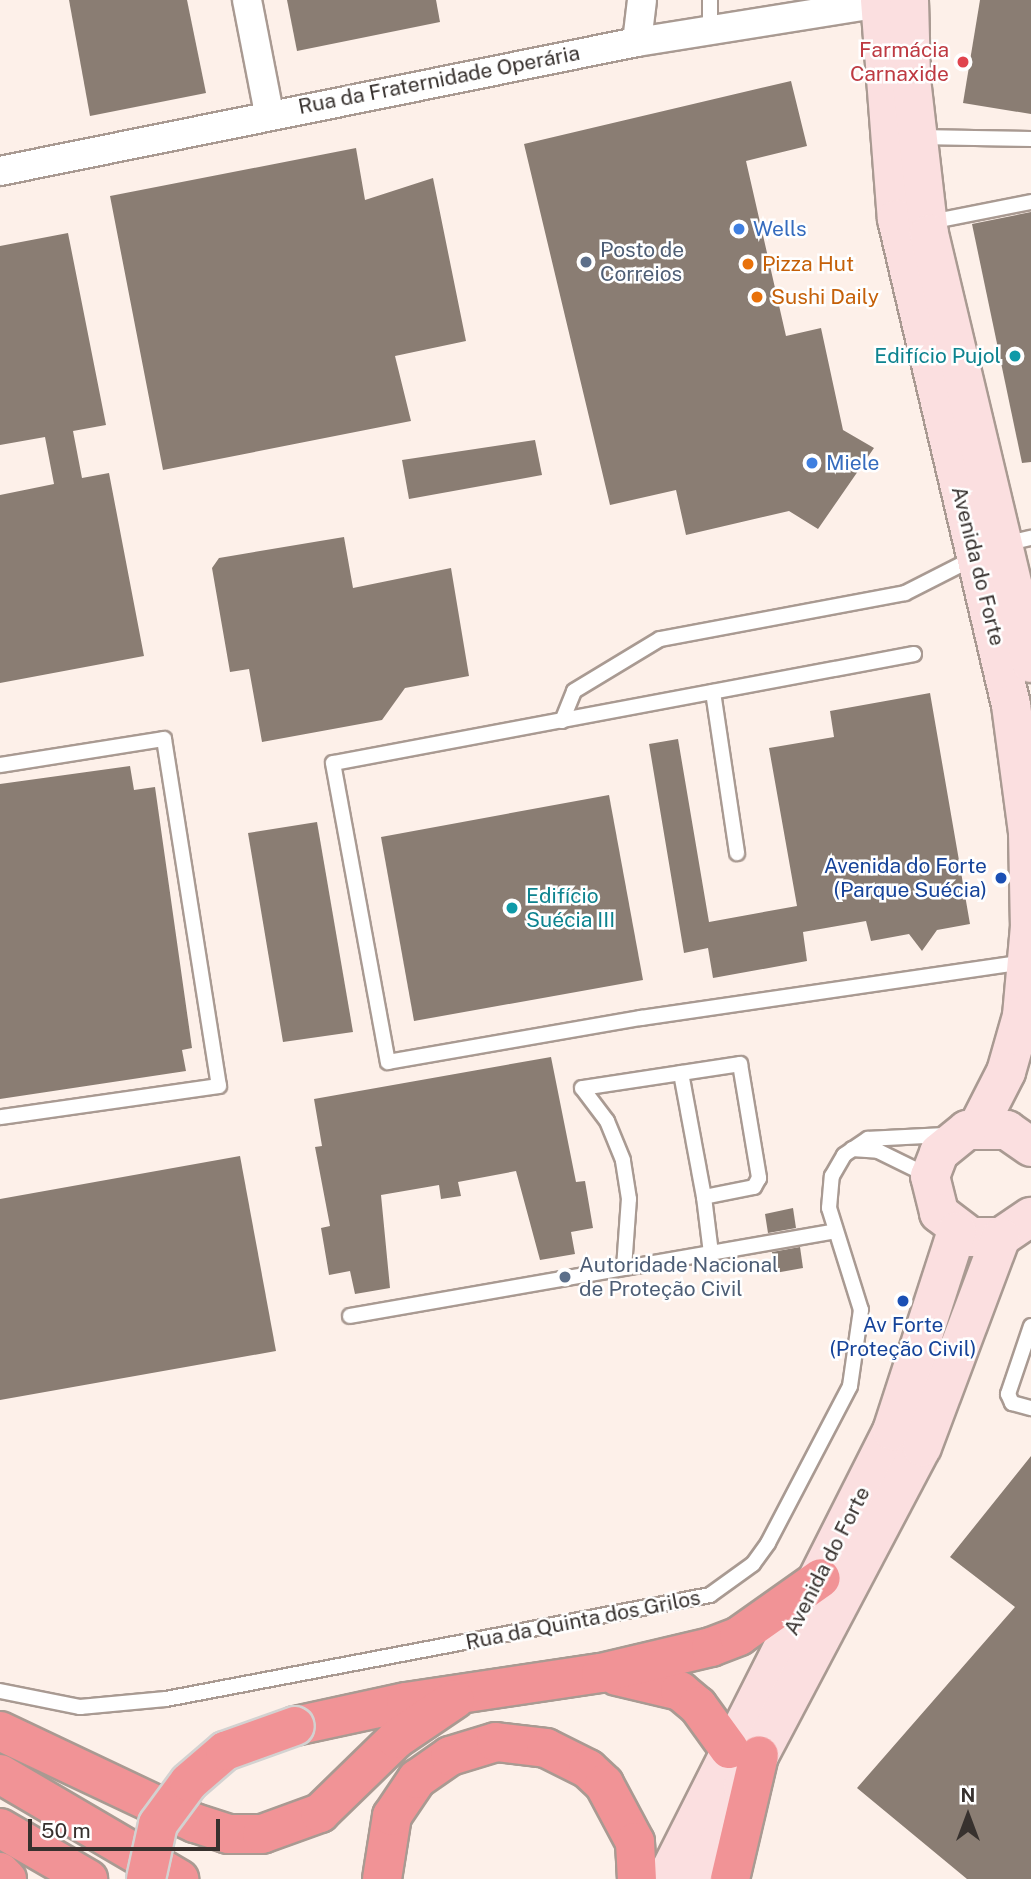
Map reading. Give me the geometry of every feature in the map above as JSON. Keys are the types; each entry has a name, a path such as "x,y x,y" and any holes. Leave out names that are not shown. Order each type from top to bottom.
{"highway":[{"path":"146,1879 158,1824 189,1782 225,1751 295,1726 406,1702 457,1698 601,1673 739,1636 821,1578"},
{"path":"601,1673 660,1682 680,1691 698,1706 744,1763 730,1879"},
{"path":"0,1731 195,1823 228,1834 262,1834 320,1814 396,1739 457,1698"},
{"path":"382,1879 392,1816 417,1779 450,1756 496,1742 546,1748 588,1769 604,1784 635,1842 637,1879"},
{"path":"0,1774 179,1879"},
{"path":"0,1828 88,1879"},
{"path":"0,1871 8,1879"}],"street":[{"path":"247,0 269,113"},
{"path":"637,42 642,0"},
{"name":"Rua da Fraternidade Operária","path":"0,171 269,113 637,42 890,1"},
{"name":"Avenida do Forte","path":"890,1 917,137 927,223 1031,663"},
{"name":"Avenida do Forte","path":"890,1 897,219 1003,547 1011,705 1025,799 1029,961 1022,1016 1006,1072 967,1131 939,1153 930,1177"},
{"path":"967,1131 1007,1130 1031,1147"},
{"path":"930,1177 939,1213 957,1231"},
{"name":"Avenida do Forte","path":"704,1879 744,1763 821,1578 892,1431 957,1231 1023,1224"},
{"name":"Avenida do Forte","path":"666,1879 744,1763 922,1447 1023,1224"}],"lane":[{"path":"710,0 710,30"},
{"path":"917,137 1031,139"},
{"path":"927,223 1031,202"},
{"path":"562,721 574,691 660,639 905,593 953,573 1003,547"},
{"path":"914,654 333,763 388,1062 641,1018 1029,961"},
{"path":"713,692 737,853"},
{"path":"0,765 164,739 219,1086 0,1117"},
{"path":"624,1268 629,1199 623,1160 607,1121 582,1088 740,1064 759,1178 754,1187 704,1197"},
{"path":"681,1073 704,1197 711,1253"},
{"path":"850,1149 884,1135 967,1131"},
{"path":"850,1149 878,1151 930,1177"},
{"name":"Rua da Quinta dos Grilos","path":"0,1691 80,1707 166,1699 710,1595 753,1563 768,1544 850,1386 861,1310 856,1280 835,1231 829,1185 850,1149"},
{"path":"349,1316 835,1231"},
{"path":"1031,1326 1008,1394 1012,1403 1031,1408"}],"building":[{"path":"69,0 187,0 206,93 90,116"},
{"path":"287,0 436,0 440,22 297,51"},
{"path":"980,0 1031,0 1031,114 963,103"},
{"path":"791,81 807,146 746,161 786,336 821,328 843,430 874,448 818,529 789,511 686,535 676,490 610,505 524,144"},
{"path":"356,148 365,200 433,178 466,341 395,356 411,421 163,470 110,196"},
{"name":"Edifício Pujol","path":"1031,212 1031,462 1022,463 972,224"},
{"path":"68,233 106,425 73,431 82,478 109,473 144,656 0,683 0,495 54,484 45,437 0,445 0,246"},
{"path":"535,440 542,475 409,499 402,460"},
{"path":"344,537 353,588 451,568 469,676 405,688 382,720 262,742 249,669 230,672 212,568 219,558"},
{"path":"930,693 970,924 937,930 922,951 909,934 871,941 866,921 803,932 807,961 713,978 708,948 684,953 649,744 678,739 709,922 797,906 769,748 834,737 830,711"},
{"path":"130,766 134,790 155,787 192,1048 182,1050 186,1071 0,1099 0,784"},
{"name":"Edifício Suécia III","path":"609,795 643,980 414,1021 381,837"},
{"path":"317,822 353,1032 283,1042 248,833"},
{"path":"551,1057 576,1182 585,1181 593,1228 571,1232 575,1254 540,1260 516,1171 458,1182 461,1196 441,1199 439,1185 381,1195 390,1288 355,1294 350,1271 329,1275 321,1228 330,1226 315,1147 322,1146 314,1099"},
{"path":"240,1156 276,1351 0,1400 0,1199"},
{"path":"793,1208 796,1228 768,1233 765,1214"},
{"path":"800,1247 803,1268 775,1273 772,1252"},
{"path":"1031,1456 1031,1879 967,1879 857,1788 1015,1607 950,1557"}],"place":[{"name":"Farmácia Carnaxide","path":"963,62"},
{"name":"Wells","path":"739,229"},
{"name":"Posto de Correios","path":"586,262"},
{"name":"Pizza Hut","path":"748,264"},
{"name":"Sushi Daily","path":"757,297"},
{"name":"Edifício Pujol","path":"1015,356"},
{"name":"Miele","path":"812,463"},
{"name":"Avenida do Forte (Parque Suécia)","path":"1001,878"},
{"name":"Edifício Suécia III","path":"512,908"},
{"name":"Autoridade Nacional de Proteção Civil","path":"565,1277"},
{"name":"Av Forte (Proteção Civil)","path":"903,1301"}]}
